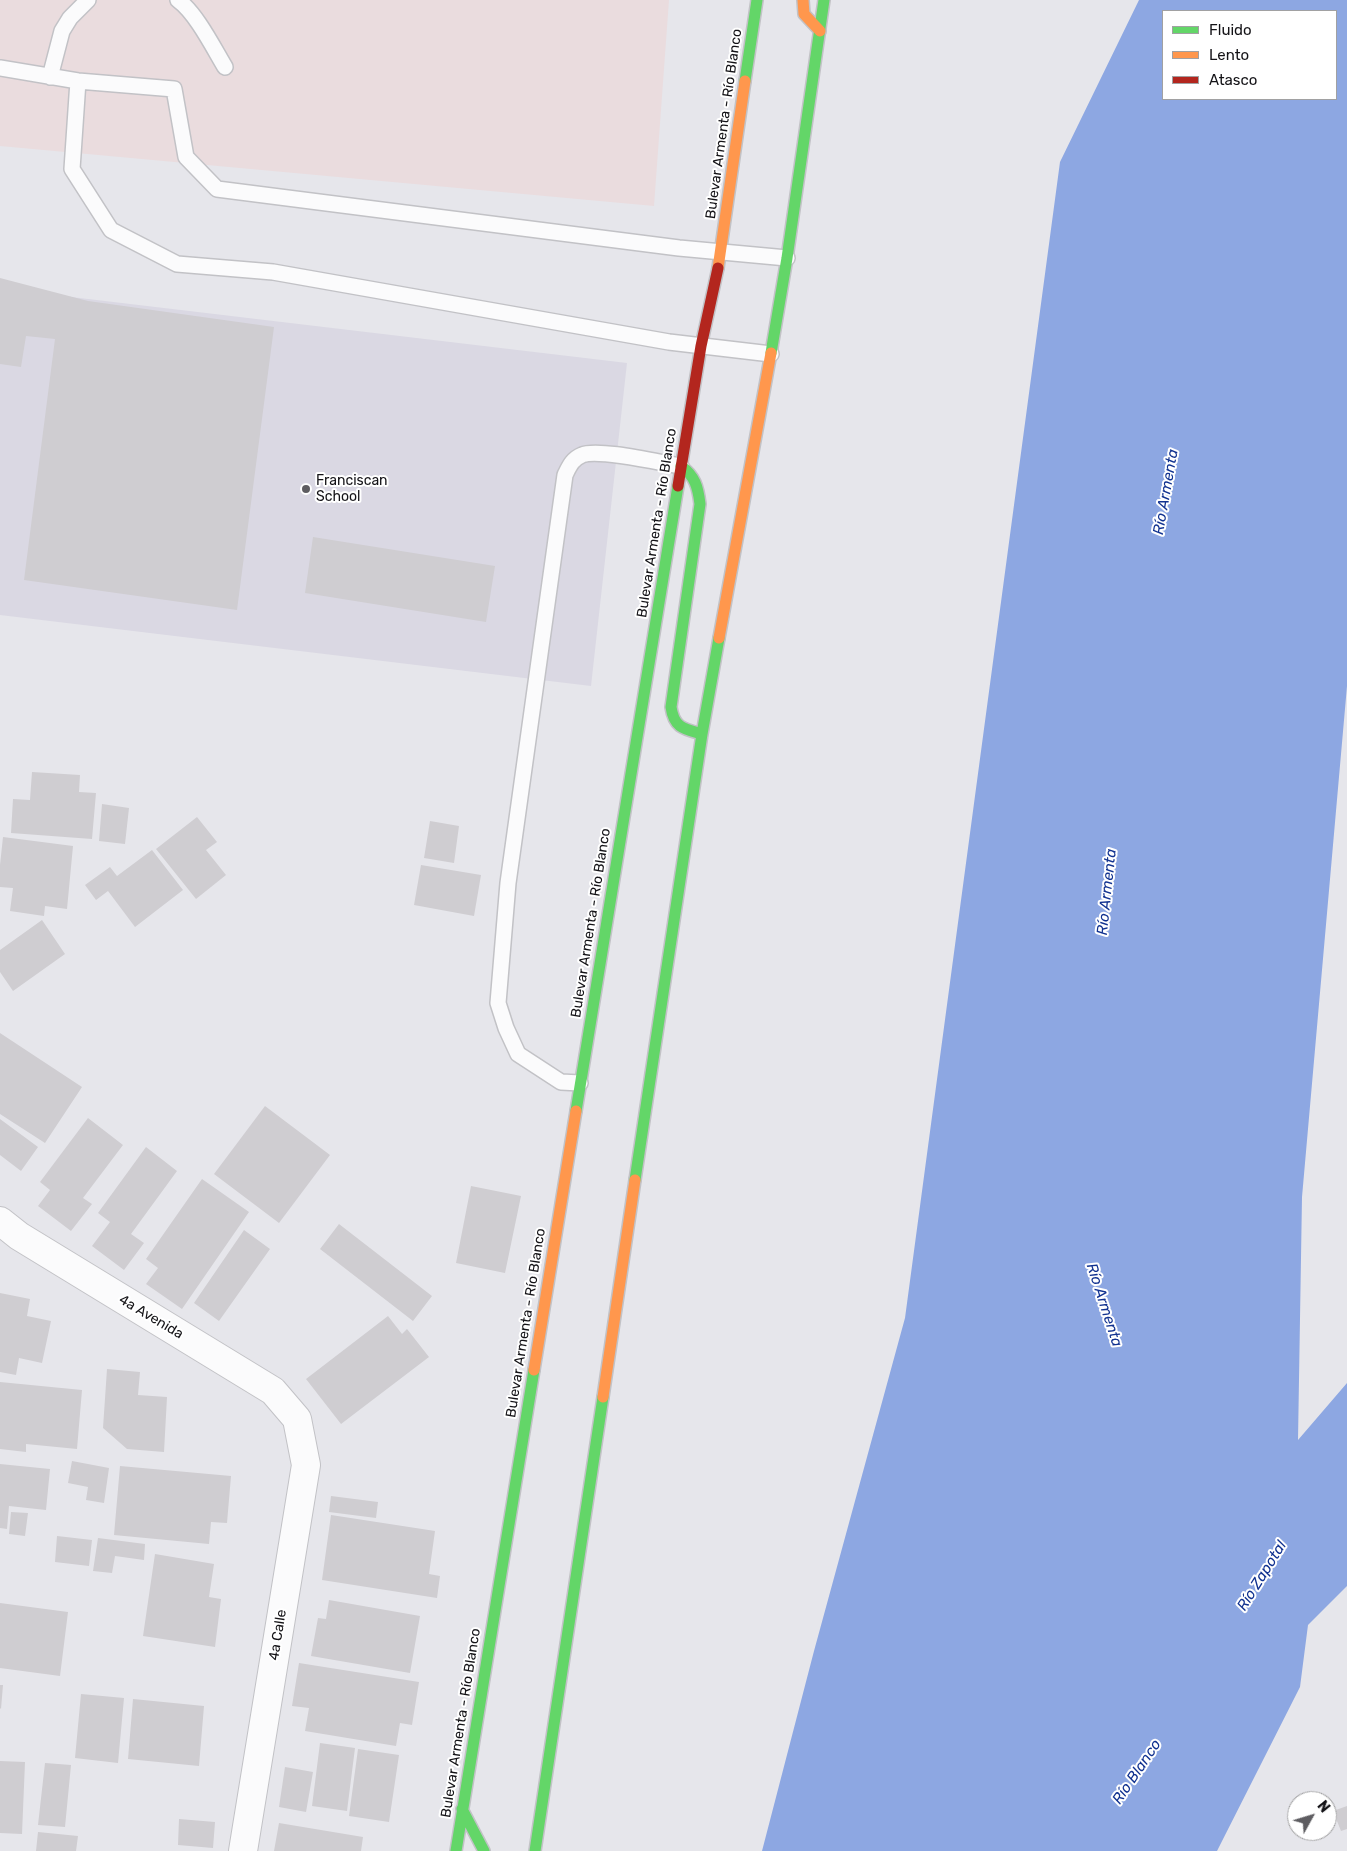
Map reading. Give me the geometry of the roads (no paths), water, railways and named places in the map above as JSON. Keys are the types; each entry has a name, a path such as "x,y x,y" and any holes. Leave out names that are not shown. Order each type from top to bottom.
{"main road":[{"name":"Bulevar Armenta - Río Blanco","path":"456,1851 681,466 701,346 720,252 756,0"},
{"path":"802,0 804,14 820,31"},
{"path":"535,1851 702,734 787,258 824,0"},
{"path":"681,466 692,473 698,488 700,504 671,718 678,726 702,734"},
{"path":"462,1809 484,1851"}],"street":[{"name":"4a Avenida","path":"0,1221 19,1236 273,1391 297,1419"},
{"name":"4a Calle","path":"243,1851 306,1466 297,1419"}],"lane":[{"path":"50,77 62,31 70,18 88,0"},
{"path":"178,0 184,4 206,35 225,67"},
{"path":"0,68 78,81 174,89 186,157 217,189 720,252 787,258"},
{"path":"78,81 72,169 111,230 176,264 273,272 669,342 771,354"},
{"path":"580,1083 560,1082 518,1054 506,1028 498,1003 508,883 565,476 572,462 581,455 589,453 629,456 681,466"}],"water":[{"path":"1139,0 1347,0 1347,686 1302,1197 1298,1440 1347,1383 1347,1586 1308,1625 1300,1687 1217,1851 762,1851 814,1651 905,1318 1060,162"}],"place":[{"name":"Franciscan School","path":"306,489"}],"water label":[{"name":"Río Armenta","path":"1166,492"},
{"name":"Río Armenta","path":"1107,892"},
{"name":"Río Armenta","path":"1104,1305"},
{"name":"Río Zapotal","path":"1262,1576"},
{"name":"Río Blanco","path":"1137,1772"}]}
